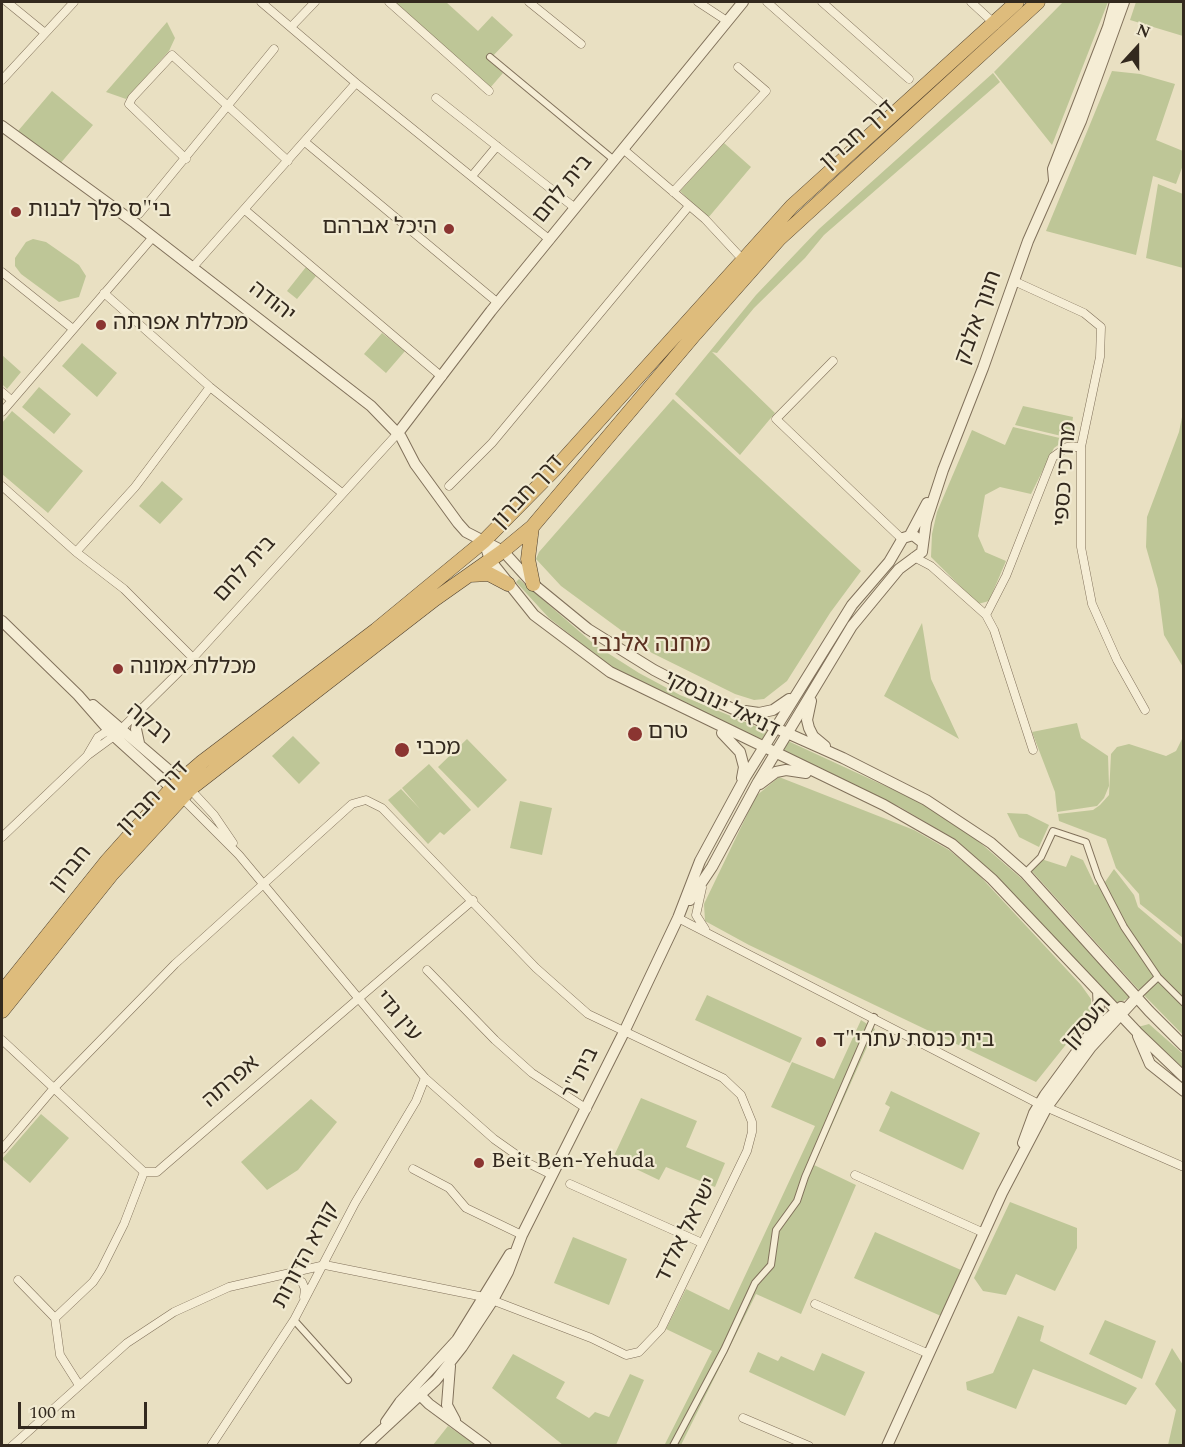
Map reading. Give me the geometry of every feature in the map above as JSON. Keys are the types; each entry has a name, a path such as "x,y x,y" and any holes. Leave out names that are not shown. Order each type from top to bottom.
{"highway":[{"path":"994,23 1017,2"},
{"name":"דרך חברון","path":"2,1011 181,788 484,541 554,470 748,262 1038,2"},
{"name":"דרך חברון","path":"181,788 503,551 532,527 806,192 994,23"},
{"path":"532,527 528,559 533,584"},
{"path":"470,574 492,575 508,584"},
{"name":"חברון","path":"2,992 107,861 181,788"}],"street":[{"path":"7,2 45,33"},
{"path":"2,80 74,2"},
{"path":"261,2 356,83 549,240"},
{"path":"291,27 315,2"},
{"path":"389,2 489,91"},
{"path":"530,2 581,44"},
{"path":"698,2 727,21"},
{"name":"בית לחם","path":"2,837 88,755 98,737 115,731 139,712 193,658 398,433 498,303 742,2"},
{"path":"767,2 880,102"},
{"path":"822,2 909,79"},
{"path":"971,2 1005,34"},
{"name":"חנוך אלבק","path":"1054,180 1053,169 1108,27 1114,2"},
{"name":"חנוך אלבק","path":"774,754 862,613 917,552 943,470 1014,281 1054,180 1081,120 1124,2"},
{"path":"139,214 229,107 274,49"},
{"path":"186,159 129,104 172,55 288,161"},
{"path":"490,57 614,160"},
{"path":"674,192 766,91 738,67"},
{"path":"193,267 356,83"},
{"path":"436,98 575,208"},
{"name":"יהודה","path":"2,126 193,267 387,422 398,433 415,464 458,523 466,532 484,541"},
{"path":"305,142 498,303"},
{"path":"472,176 497,146"},
{"path":"623,149 714,227 748,262"},
{"path":"450,486 492,443 689,206"},
{"path":"245,210 442,376"},
{"path":"2,412 153,237"},
{"path":"2,272 73,329"},
{"name":"מרדכי כספי","path":"1014,281 1084,313 1101,327 1100,357 1081,447 1080,524 1086,580 1103,630 1145,710"},
{"path":"104,293 210,387 342,493"},
{"path":"833,361 776,419 904,539"},
{"path":"76,552 135,487 210,387"},
{"path":"2,392 11,400"},
{"name":"בית לחם","path":"387,422 398,420 418,405"},
{"path":"986,615 1006,576 1053,458 1067,447 1081,447"},
{"name":"חנוך אלבק","path":"762,748 842,619 904,539 943,470"},
{"path":"2,486 76,552 124,589 193,658"},
{"path":"904,539 918,537 917,552"},
{"path":"904,539 901,552 917,552 986,615 994,630 1033,750"},
{"name":"דניאל ינובסקי","path":"484,541 503,551 533,584 565,612 613,646 654,670 734,710 843,758 954,817 991,843 1025,873 1136,998 1184,1046"},
{"name":"דניאל ינובסקי","path":"484,541 490,560 508,584 545,624 610,672 929,829 974,861 1137,1032 1184,1077"},
{"name":"רבקה","path":"2,621 115,731 181,788"},
{"path":"734,710 759,713 773,710 788,700 807,675"},
{"path":"815,686 808,709 809,728 820,742 843,758"},
{"path":"139,712 136,729 139,743"},
{"path":"711,723 740,752 744,767 740,787"},
{"name":"רבקה","path":"115,731 139,743 181,788"},
{"name":"בית\"ר","path":"365,1446 384,1427 394,1410 420,1392 452,1362 489,1299 587,1109 678,918 700,861 762,748"},
{"name":"בית\"ר","path":"678,918 707,875 774,754"},
{"path":"752,793 765,778 786,770 828,778"},
{"name":"עין גדי","path":"181,788 425,1078 494,1139 528,1163 552,1175"},
{"name":"עין גדי","path":"181,788 214,815 239,855"},
{"name":"ישראל אלדד","path":"264,886 352,804 366,800 382,808 555,986 588,1014 723,1078 741,1095 750,1112 753,1132 751,1141 661,1329 645,1347 632,1354 618,1352 591,1338 489,1299"},
{"path":"1025,873 1041,857 1053,831 1086,842 1111,904 1158,977 1184,1003"},
{"name":"בית\"ר","path":"707,875 696,915 706,929 722,939"},
{"path":"2,1149 54,1088 175,964 264,886"},
{"name":"אפרתה","path":"144,1172 157,1172 473,900"},
{"path":"678,918 1043,1106 1184,1167"},
{"path":"427,970 495,1040 532,1073 587,1109"},
{"path":"1136,998 1158,977"},
{"path":"1094,1029 1099,1011 1098,991"},
{"name":"העסקן","path":"887,1446 1043,1106 1094,1029 1119,1013 1136,998"},
{"name":"העסקן","path":"1043,1106 1119,1013"},
{"path":"673,1446 724,1350 755,1283 771,1265 776,1230 797,1201 805,1177 874,1017"},
{"path":"1137,1032 1144,1056 1150,1064 1184,1091"},
{"path":"2,1040 144,1172 124,1224 101,1270 93,1282 55,1318"},
{"name":"קורא הדורות","path":"211,1446 294,1320 325,1265 355,1203 387,1154 425,1078"},
{"path":"412,1169 449,1188 466,1208 520,1240"},
{"path":"855,1175 984,1233"},
{"path":"570,1184 702,1243"},
{"path":"12,1446 127,1343 174,1312 229,1287 325,1265 489,1299"},
{"path":"270,1276 299,1279 306,1289 302,1306"},
{"path":"18,1280 55,1318 60,1355 79,1386"},
{"name":"בית\"ר","path":"420,1392 489,1299"},
{"path":"815,1304 929,1354"},
{"path":"294,1320 348,1380"},
{"path":"452,1362 447,1379 447,1405 461,1427"},
{"path":"420,1392 486,1446"},
{"path":"743,1418 809,1446"}],"green space":[{"path":"395,2 446,2 478,31 492,16 513,35 489,60 503,73 490,88"},
{"path":"1063,2 1108,2 1052,145 994,72"},
{"path":"1136,2 1183,2 1183,36 1130,20"},
{"path":"167,22 175,38 169,51 126,99 106,92"},
{"path":"1112,71 1140,74 1175,84 1156,140 1183,151 1183,165 1176,184 1153,176 1136,255 1046,231"},
{"path":"993,73 1000,82 824,235 805,258 754,308 717,353 712,352 775,413 740,455 675,394 756,295 819,229"},
{"path":"52,91 93,125 59,165 18,131"},
{"path":"724,143 751,167 708,218 680,191"},
{"path":"1158,184 1183,194 1183,268 1146,258"},
{"path":"33,239 46,242 79,265 86,276 79,297 59,302 21,274 15,266 15,258 26,242"},
{"path":"306,267 316,276 297,299 287,291"},
{"path":"382,333 405,351 386,373 364,354"},
{"path":"82,343 117,373 97,397 62,366"},
{"path":"2,355 21,372 7,389 2,384"},
{"path":"39,387 71,414 54,434 22,407"},
{"path":"673,399 861,571 830,613 787,681 764,699 754,700 735,694 652,653 561,586 536,559 539,552"},
{"path":"1023,406 1073,417 1070,438 1015,425"},
{"path":"12,411 83,471 48,513 2,474 2,423"},
{"path":"1183,412 1183,667 1164,635 1158,589 1146,547 1147,517 1179,432"},
{"path":"1013,427 1064,439 1064,441 1054,448 1031,494 1000,487 985,495 978,536 985,552 1006,561 989,601 978,604 931,557 932,534 937,512 972,430 1005,445"},
{"path":"162,481 183,499 160,524 139,506"},
{"path":"519,579 595,645 639,673 680,695 767,731 762,740 647,688 610,666 549,618 516,582"},
{"path":"922,623 931,679 959,739 884,696"},
{"path":"1077,723 1081,738 1108,756 1109,786 1104,798 1097,806 1057,812 1055,792 1032,732"},
{"path":"293,736 320,763 299,784 272,756"},
{"path":"1183,737 1183,938 1140,904 1139,894 1116,868 1106,839 1059,821 1058,814 1093,810 1109,795 1111,754 1117,747 1129,744 1166,756 1176,751"},
{"path":"467,739 507,780 478,808 438,767"},
{"path":"788,741 924,804 977,840 1022,879 1130,997 1118,1004 990,870 956,840 900,807 781,751"},
{"path":"429,764 471,810 444,835 440,832 428,844 388,800 401,789 420,809 402,788"},
{"path":"779,777 914,830 949,850 977,873 1081,985 1091,999 1088,1017 1036,1082 749,945 705,921 704,904 756,796"},
{"path":"520,801 552,808 542,855 510,848"},
{"path":"1007,813 1027,814 1049,825 1039,847 1019,837"},
{"path":"1071,855 1083,860 1095,885 1105,882 1114,869 1134,895 1138,907 1183,945 1183,1035 1136,987 1030,869 1038,858 1066,867"},
{"path":"707,995 802,1038 790,1063 695,1020"},
{"path":"861,1020 875,1029 814,1165 856,1185 801,1314 756,1294 681,1445 664,1446 712,1351 666,1329 686,1289 729,1310 815,1126 771,1107 792,1062 834,1079"},
{"path":"1149,1024 1183,1054 1183,1071 1138,1027"},
{"path":"891,1091 980,1133 963,1170 879,1131 890,1107 885,1104"},
{"path":"641,1098 697,1121 686,1147 725,1163 715,1187 666,1167 659,1180 613,1158"},
{"path":"311,1099 337,1122 298,1170 267,1190 241,1162"},
{"path":"41,1114 69,1138 30,1183 2,1159"},
{"path":"1010,1202 1077,1228 1077,1248 1055,1291 1016,1274 1006,1295 983,1291 974,1278"},
{"path":"875,1232 961,1270 941,1316 854,1278"},
{"path":"573,1237 627,1259 609,1305 554,1283"},
{"path":"1018,1316 1044,1326 1040,1341 1137,1388 1126,1405 1033,1369 1016,1409 967,1390 966,1382 993,1373"},
{"path":"1105,1320 1156,1341 1142,1379 1089,1354"},
{"path":"1172,1348 1183,1365 1183,1445 1168,1445 1176,1410 1155,1384"},
{"path":"758,1352 778,1361 781,1356 814,1371 822,1353 865,1372 845,1416 749,1372"},
{"path":"513,1354 565,1382 556,1398 589,1418 595,1412 609,1417 630,1374 644,1380 616,1445 563,1445 492,1388"},
{"path":"448,1426 476,1445 433,1445"}],"place":[{"name":"בי\"ס פלך לבנות","path":"16,212"},
{"name":"היכל אברהם","path":"449,229"},
{"name":"מכללת אפרתה","path":"101,325"},
{"name":"מכללת אמונה","path":"118,669"},
{"name":"טרם","path":"635,734"},
{"name":"מכבי","path":"402,750"},
{"name":"בית כנסת עתרי\"ד","path":"821,1042"},
{"name":"Beit Ben-Yehuda","path":"479,1163"}],"district":[{"name":"מחנה אלנבי","path":"651,646"}]}
